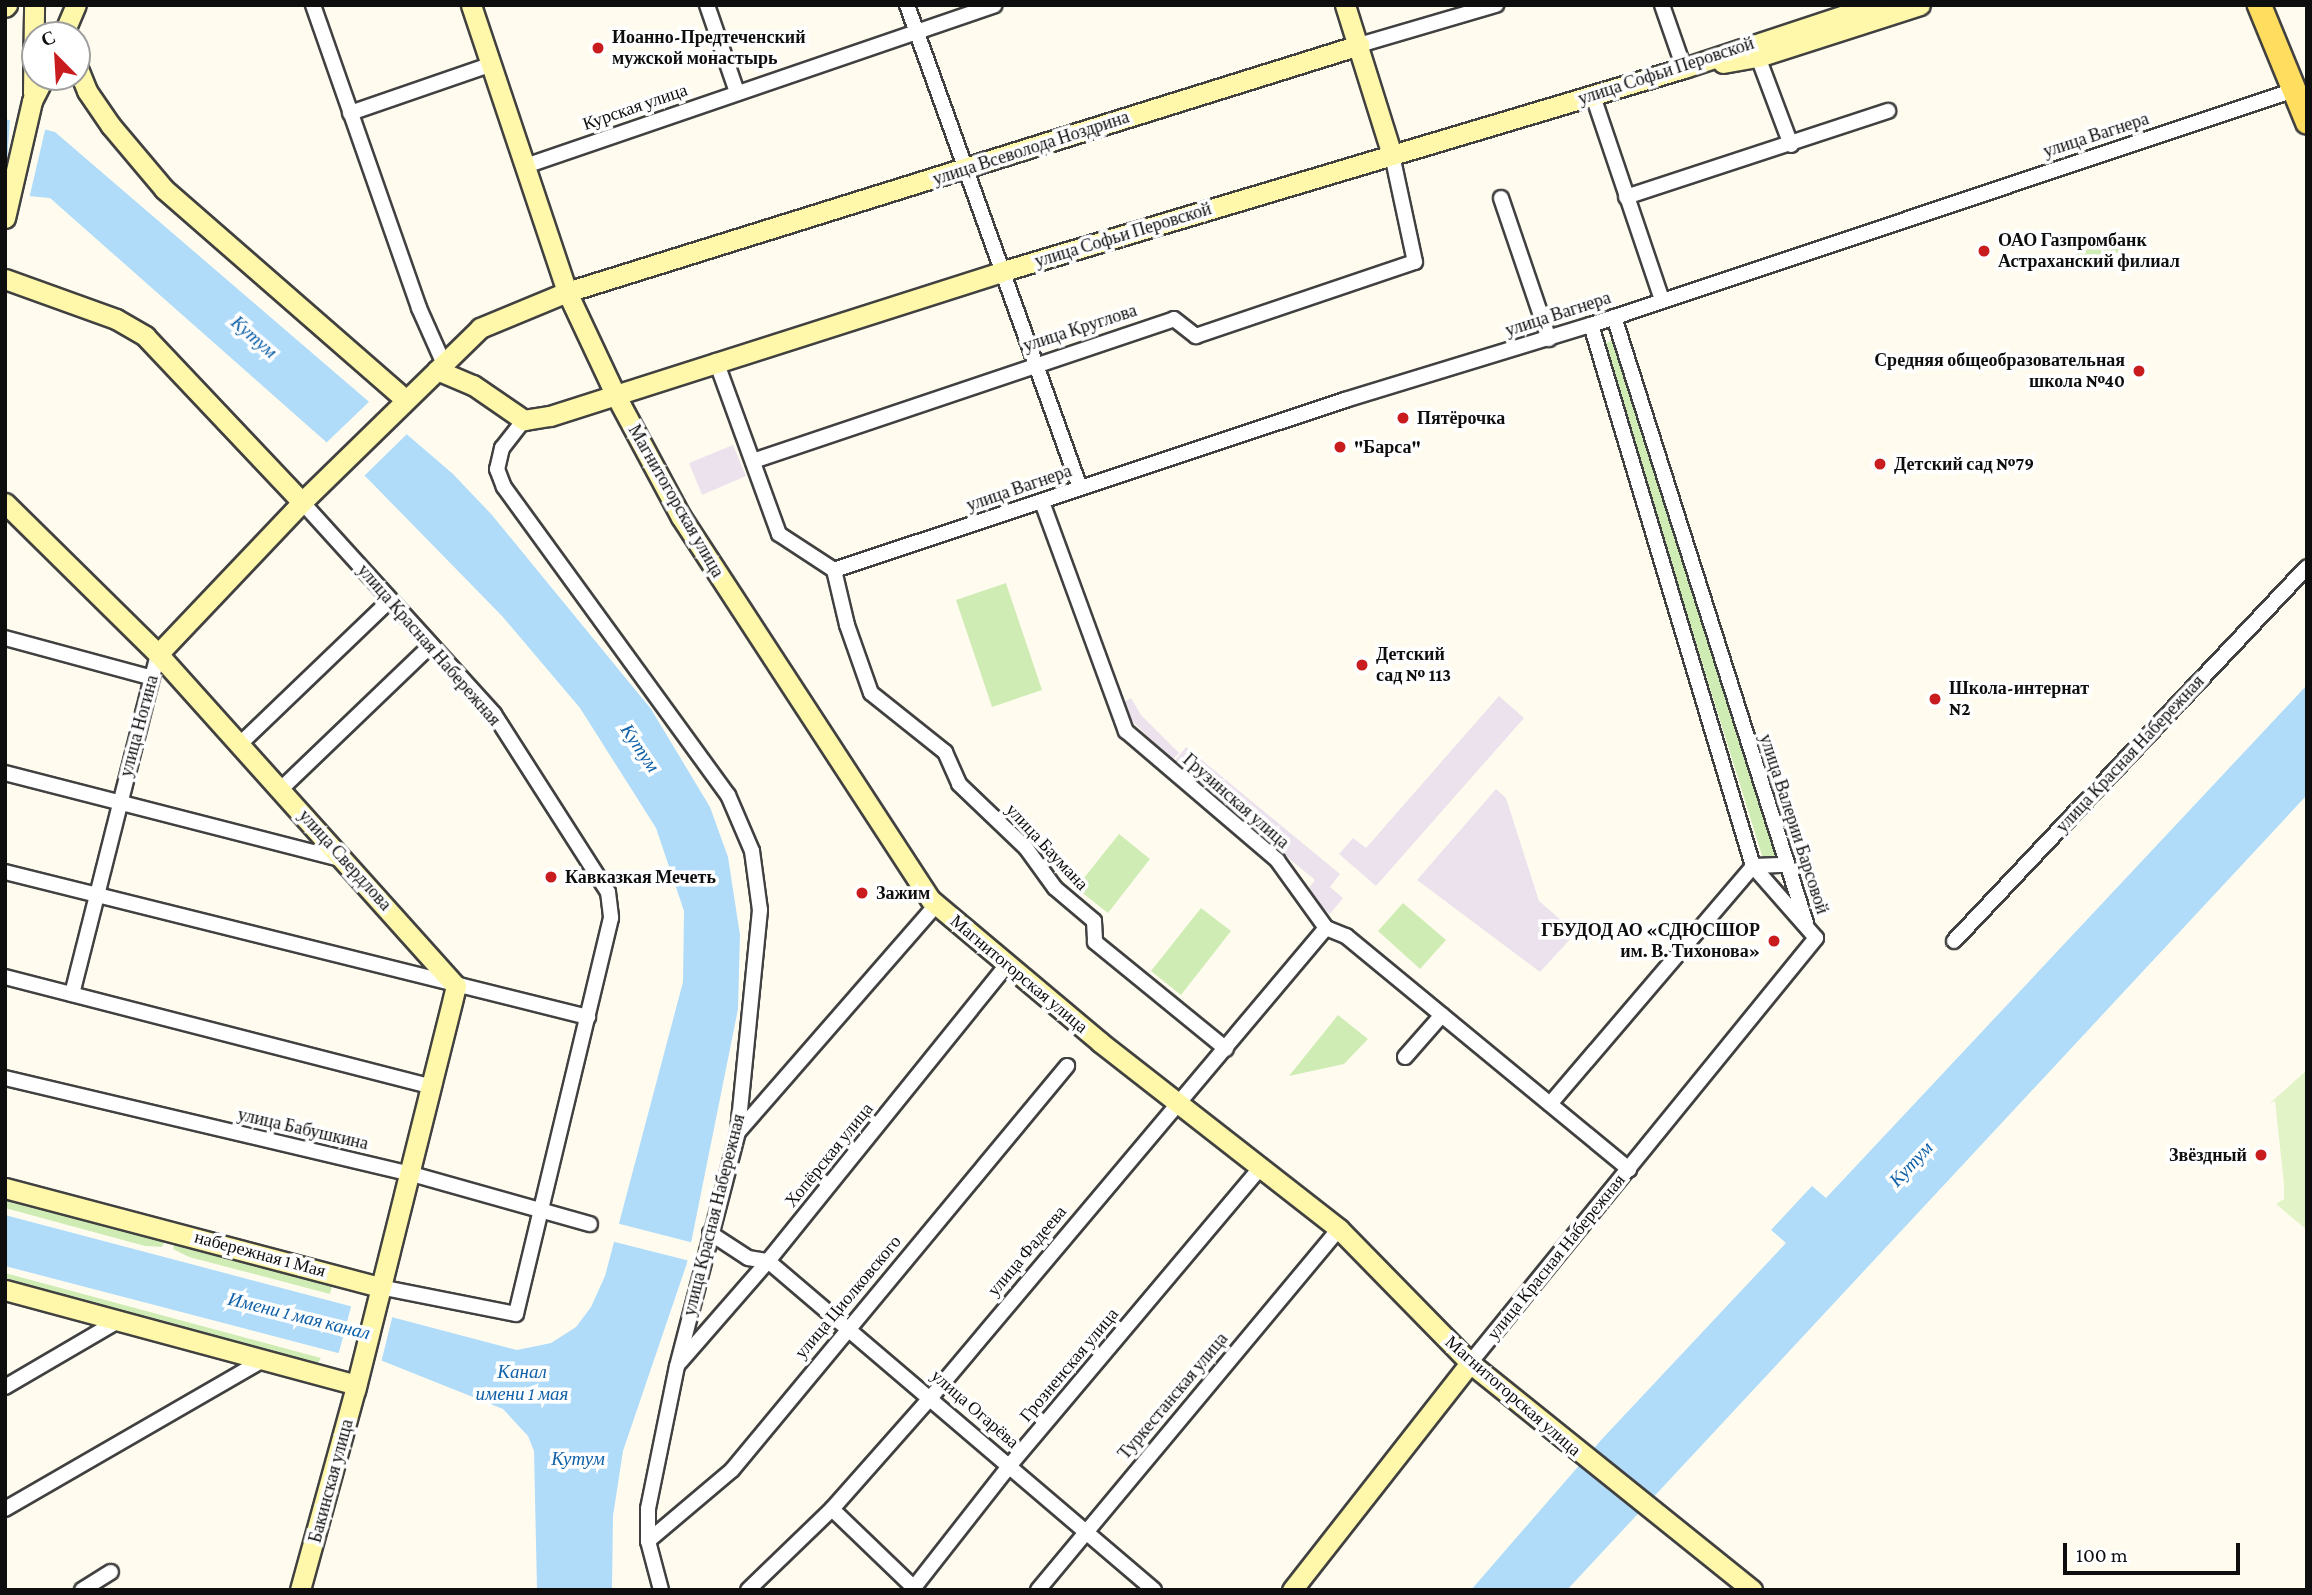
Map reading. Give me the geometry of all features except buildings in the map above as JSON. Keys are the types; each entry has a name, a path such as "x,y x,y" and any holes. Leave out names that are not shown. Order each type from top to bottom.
{"main road":[{"path":"5,218 32,101 34,5"},
{"name":"Магнитогорская улица","path":"471,5 527,165 567,292 616,396 681,517 937,904 1007,965 1259,1169 1339,1228 1469,1363 1752,1590"},
{"path":"1345,5 1392,155"},
{"name":"улица Софьи Перовской","path":"524,420 616,396 716,361 1000,272 1593,96 1875,5"},
{"path":"1684,68 1758,57 1920,5"},
{"path":"2259,5 2307,122"},
{"name":"улица Всеволода Ноздрина","path":"440,366 480,328 567,292 1359,45"},
{"path":"32,101 37,91"},
{"path":"87,91 111,126 164,189 401,405 440,366 524,420"},
{"name":"улица Красная Набережная","path":"5,279 116,319 145,335 302,502"},
{"name":"улица Ногина","path":"158,654 302,502 401,405"},
{"name":"улица Свердлова","path":"5,503 158,654 456,986"},
{"path":"378,1294 456,986"},
{"name":"набережная 1 Мая","path":"5,1188 378,1294"},
{"path":"6,1291 263,1360 357,1378"},
{"name":"Бакинская улица","path":"300,1590 378,1294"},
{"name":"улица Красная Набережная","path":"1293,1590 1469,1363"}],"street":[{"path":"313,5 440,366"},
{"path":"707,5 737,92"},
{"path":"908,5 1000,272 1080,488"},
{"name":"Курская улица","path":"527,165 994,5"},
{"name":"улица Всеволода Ноздрина","path":"1359,45 1496,5"},
{"path":"1662,5 1684,68"},
{"path":"1758,57 1791,145"},
{"path":"350,113 492,64"},
{"name":"улица Вагнера","path":"834,570 1080,488 1549,339 2294,90"},
{"path":"1593,96 1662,300"},
{"path":"1626,197 1888,111"},
{"name":"улица Круглова","path":"752,461 1034,363 1174,319 1196,336 1415,262 1392,155"},
{"path":"1501,198 1549,339"},
{"name":"улица Валерии Барсовой","path":"1614,317 1807,928"},
{"name":"улица Валерии Барсовой","path":"1591,325 1753,866 1807,928"},
{"path":"716,361 779,534 834,570"},
{"name":"улица Красная Набережная","path":"524,420 502,448 497,469 504,487 695,746 728,795 752,851 760,910 758,956 738,1132 677,1366 648,1509 648,1541 661,1590"},
{"name":"улица Красная Набережная","path":"302,502 494,714 608,892 611,918 543,1212 516,1314"},
{"name":"Грузинская улица","path":"1042,502 1126,731 1277,860 1326,928 1346,936 1629,1169"},
{"name":"улица Красная Набережная","path":"1954,940 2307,567"},
{"path":"1668,576 1694,569"},
{"name":"улица Баумана","path":"834,570 847,625 871,693 944,752 959,785 1026,848 1055,888 1094,921 1095,942 1226,1049"},
{"path":"240,744 390,600"},
{"path":"5,638 150,677"},
{"path":"281,789 431,645"},
{"name":"улица Ногина","path":"72,994 150,677 158,654"},
{"path":"5,773 119,800 346,861"},
{"path":"1550,1104 1753,866 1787,864"},
{"path":"5,872 588,1017"},
{"path":"738,1132 937,904"},
{"name":"улица Фадеева","path":"748,1590 832,1509 932,1396 1176,1101 1226,1049 1326,928"},
{"name":"улица Красная Набережная","path":"1469,1363 1799,962 1815,938 1807,928"},
{"name":"Хопёрская улица","path":"677,1366 768,1261 1007,965"},
{"path":"5,976 429,1086"},
{"path":"1405,1057 1442,1015"},
{"name":"улица Циолковского","path":"648,1541 732,1470 848,1326 1067,1066"},
{"name":"улица Бабушкина","path":"5,1078 408,1173 590,1224"},
{"name":"Грозненская улица","path":"913,1589 1010,1465 1259,1169"},
{"name":"Туркестанская улица","path":"1038,1590 1339,1228"},
{"path":"710,1233 748,1258 768,1261"},
{"name":"улица Огарёва","path":"768,1261 932,1396 1154,1590"},
{"name":"набережная 1 Мая","path":"378,1294 516,1314"},
{"path":"5,1387 118,1321"},
{"path":"5,1509 263,1360"},
{"path":"832,1509 913,1589"},
{"path":"82,1590 111,1572"}],"shaded area":[{"path":"733,445 746,476 702,495 689,463"},
{"path":"1499,696 1524,718 1376,886 1339,854 1353,838 1366,848"},
{"path":"1131,698 1141,715 1179,753 1172,760 1133,722 1122,703"},
{"path":"1186,747 1340,874 1330,887 1343,898 1330,914 1305,893 1315,880 1173,763"},
{"path":"1496,789 1506,798 1539,901 1576,933 1540,972 1417,880"}],"green space":[{"path":"2133,235 2136,247 2080,264 2076,253"},
{"path":"1616,339 1780,860 1765,865 1603,344"},
{"path":"1006,583 1042,690 992,707 956,600"},
{"path":"1119,834 1150,859 1108,913 1076,888"},
{"path":"1403,903 1446,940 1420,969 1378,931"},
{"path":"1201,908 1231,931 1181,995 1151,971"},
{"path":"1338,1015 1368,1039 1344,1064 1289,1076"},
{"path":"2307,1070 2307,1230 2276,1204 2284,1199 2284,1184 2275,1101 2269,1104"},
{"path":"5,1196 165,1240 162,1247 145,1246 5,1208"},
{"path":"175,1242 333,1282 330,1294 189,1257 173,1249"},
{"path":"5,1273 321,1358 318,1363 306,1364 5,1286"}],"water":[{"name":"Кутум","path":"5,119 55,132 453,474 492,515 651,709 710,807 728,857 740,935 738,1009 687,1263 623,1451 613,1516 612,1590 537,1590 534,1451 528,1436 503,1409 350,1348 338,1353 5,1266 5,1215 517,1350 551,1343 576,1327 591,1307 605,1276 683,982 684,911 656,828 580,708 502,616 368,479 50,198 5,194"},
{"name":"Кутум","path":"2307,685 2307,795 1567,1590 1471,1590 1602,1439 1786,1243 1771,1230 1812,1186 1826,1198"}],"pier":[{"path":"10,117 46,126 29,199 5,197"},
{"path":"373,398 410,431 362,478 324,445"},
{"path":"616,1223 694,1243 690,1261 611,1241"},
{"path":"352,1303 393,1314 381,1363 350,1351 338,1356"}],"place":[{"name":"Иоанно-Предтеченский мужской монастырь","path":"598,48"},
{"name":"ОАО Газпромбанк Астраханский филиал","path":"1984,251"},
{"name":"Средняя общеобразовательная школа №40","path":"2139,371"},
{"name":"Пятёрочка","path":"1403,418"},
{"name":"\"Барса\"","path":"1340,447"},
{"name":"Детский сад №79","path":"1880,464"},
{"name":"Детский сад № 113","path":"1362,665"},
{"name":"Школа-интернат N2","path":"1935,699"},
{"name":"Кавказкая Мечеть","path":"551,877"},
{"name":"Зажим","path":"862,893"},
{"name":"ГБУДОД АО «СДЮСШОР им. В. Тихонова»","path":"1774,941"},
{"name":"Звёздный","path":"2261,1155"}],"water label":[{"name":"Имени 1 мая канал","path":"299,1316"},
{"name":"Канал имени 1 мая","path":"522,1383"}]}
